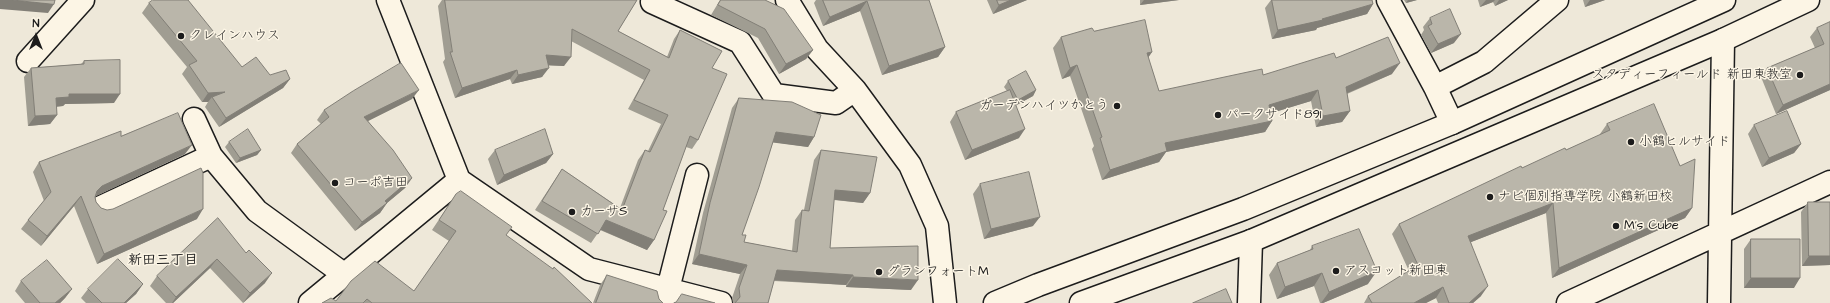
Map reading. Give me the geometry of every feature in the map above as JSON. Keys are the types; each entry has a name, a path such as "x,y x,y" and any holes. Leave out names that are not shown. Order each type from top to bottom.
{"street":[{"path":"28,61 83,0"},
{"path":"388,0 459,180 589,269 665,296 721,303"},
{"path":"787,0 817,49 854,90 910,165 937,226 945,303"},
{"path":"1388,0 1435,87 1452,123"},
{"path":"1435,87 1484,62 1557,0"},
{"path":"995,303 1038,285 1243,210 1452,123 1724,0"},
{"path":"1082,303 1251,241 1723,40 1808,0"},
{"path":"652,2 740,42 774,95 836,103 854,90"},
{"path":"1718,303 1723,40"},
{"path":"194,119 211,156 257,211 345,274"},
{"path":"101,207 211,156"},
{"path":"665,296 697,175"},
{"path":"310,303 459,180"},
{"path":"1568,303 1830,182"},
{"path":"1249,303 1251,241"}],"building":[{"path":"13,0 55,0 54,4"},
{"path":"153,0 188,0 242,67 256,57 270,75 286,70 290,79 226,118 212,97 225,92 208,93 189,65 197,61 149,3"},
{"path":"445,0 637,0 618,31 669,58 680,30 722,51 712,68 727,74 698,140 690,136 663,210 667,211 654,240 606,220 598,234 542,201 562,169 622,210 645,150 650,152 668,115 634,100 650,70 572,29 571,57 546,55 549,68 518,75 517,70 462,88 450,52 452,52"},
{"path":"721,0 765,0 784,9 813,50 786,64 765,29 718,5"},
{"path":"823,0 929,0 945,47 889,66 867,1 830,17"},
{"path":"997,0 1011,0 999,5"},
{"path":"1272,0 1372,0 1373,4 1322,19 1323,20 1278,30"},
{"path":"1450,9 1461,34 1438,44 1428,26 1432,24 1430,18"},
{"path":"1145,20 1152,52 1147,53 1159,91 1262,69 1263,75 1334,53 1336,58 1388,37 1400,63 1346,87 1350,111 1323,116 1318,90 1269,105 1272,121 1165,143 1167,151 1110,170 1100,138 1102,137 1077,65 1070,68 1061,37 1092,28 1094,31"},
{"path":"1830,22 1830,84 1783,105 1767,68 1824,44 1817,28"},
{"path":"120,60 120,94 69,94 69,97 56,98 57,115 35,116 31,68 84,64 84,61"},
{"path":"401,63 419,90 364,117 393,150 412,178 385,201 387,203 362,222 297,144 329,117 324,110"},
{"path":"1026,71 1036,90 1018,100 1008,81"},
{"path":"1010,90 1025,129 972,150 956,112"},
{"path":"739,98 792,102 821,115 814,137 776,132 742,235 746,235 744,242 797,252 802,210 809,211 821,150 877,157 870,193 835,190 830,248 918,246 918,280 853,277 853,275 777,270 768,303 735,303 740,297 739,288 747,265 699,254 710,203"},
{"path":"1654,104 1680,166 1695,159 1692,208 1559,268 1553,203 1468,236 1488,286 1469,303 1449,303 1443,287 1414,303 1372,303 1368,296 1418,265 1399,224 1521,166 1522,168 1565,148 1566,150 1610,130 1607,124"},
{"path":"1787,111 1801,144 1769,158 1754,125"},
{"path":"178,113 192,145 102,186 97,191 95,197 96,202 101,208 107,210 113,209 201,168 203,173 203,209 104,254 81,196 47,236 28,220 51,192 39,162 121,131 121,136"},
{"path":"248,129 261,150 240,158 229,142"},
{"path":"545,129 553,154 504,175 495,150"},
{"path":"1029,172 1040,217 991,229 980,184"},
{"path":"461,191 512,227 506,235 553,269 554,267 592,303 372,303 367,299 363,303 322,303 331,298 336,301 351,281 375,261 414,291 456,231 439,220 456,194"},
{"path":"1808,202 1830,202 1830,256 1809,256"},
{"path":"218,218 246,253 249,250 272,273 250,293 217,259 176,297 157,276"},
{"path":"1359,229 1377,271 1329,292 1322,273 1285,287 1277,263 1313,249 1312,246"},
{"path":"1751,239 1800,239 1800,278 1751,278"},
{"path":"118,259 143,284 124,303 102,303 88,289"},
{"path":"47,260 72,289 55,303 40,303 21,281"},
{"path":"607,275 657,291 659,299 663,303 596,303"},
{"path":"1226,289 1232,303 1193,303"},
{"path":"682,294 715,303 674,303"}],"place":[{"name":"クレインハウス","path":"181,36"},
{"name":"スタディーフィールド 新田東教室","path":"1800,75"},
{"name":"ガーデンハイツかとう","path":"1117,106"},
{"name":"パークサイド891","path":"1218,115"},
{"name":"小鶴ヒルサイド","path":"1631,142"},
{"name":"コーポ吉田","path":"335,183"},
{"name":"ナビ個別指導学院 小鶴新田校","path":"1490,197"},
{"name":"カーサS","path":"572,212"},
{"name":"M's Cube","path":"1616,226"},
{"name":"アスコット新田東","path":"1336,271"},
{"name":"グランフォートM","path":"879,272"}],"district":[{"name":"新田三丁目","path":"163,261"}]}
